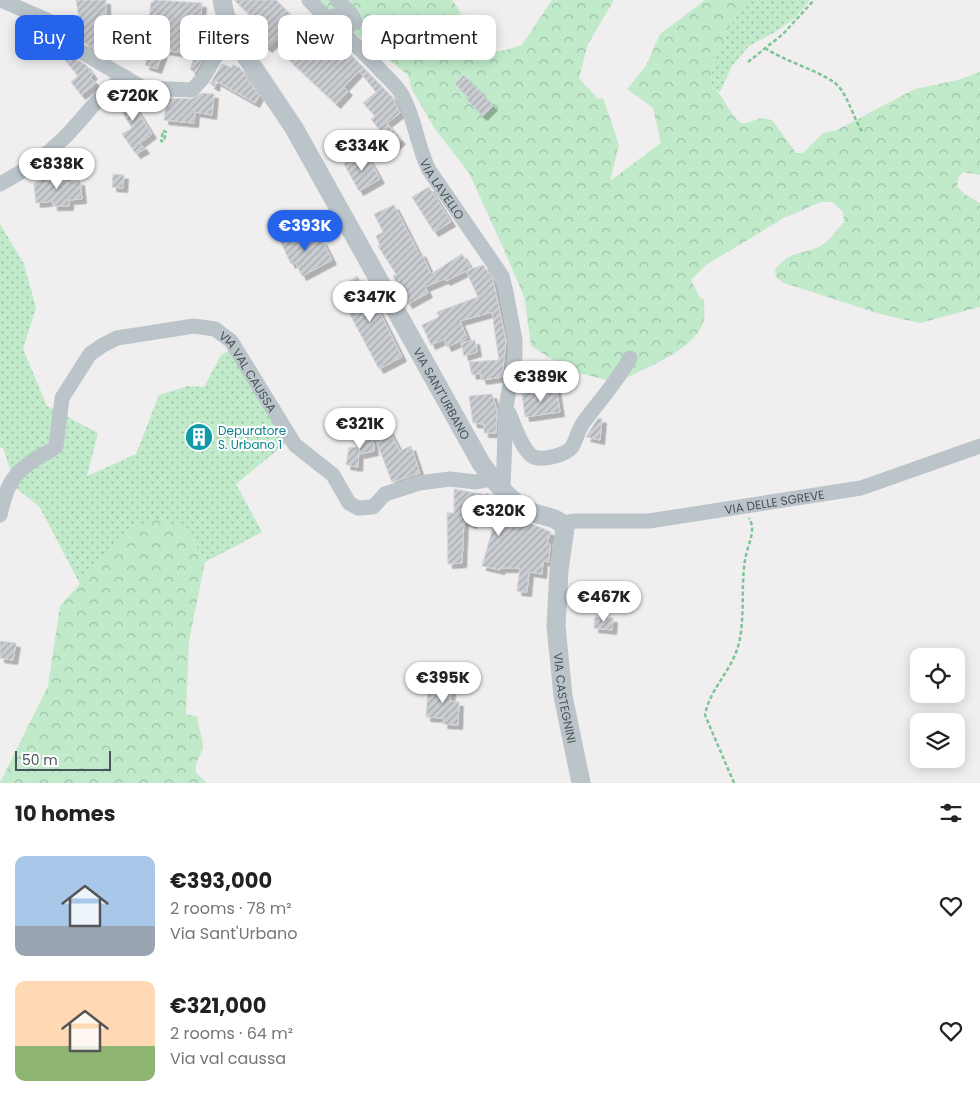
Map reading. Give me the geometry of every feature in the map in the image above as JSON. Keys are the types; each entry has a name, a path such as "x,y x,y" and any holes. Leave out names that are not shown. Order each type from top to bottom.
{"street":[{"path":"1,0 56,24 80,51 143,88 192,90 203,78 214,60"},
{"name":"VIA SANT'URBANO","path":"222,0 226,15"},
{"path":"310,1 345,25 352,25 354,22 353,17 337,0"},
{"name":"VIA LAVELLO","path":"310,1 330,23 361,48 401,93 407,106 420,153 429,170 502,276 515,340 515,356 506,407 506,459 497,484"},
{"name":"VIA SANT'URBANO","path":"248,60 294,128 471,447 497,484 532,512 562,523"},
{"path":"0,184 22,171 54,147 109,87 125,77"},
{"name":"VIA VAL CAUSSA","path":"0,516 5,490 12,479 29,464 56,446 62,398 90,354 118,338 194,326 216,330 231,341 295,445 332,475 349,503 358,508 373,507 385,494 419,483 450,479 497,484"},
{"path":"506,407 521,440 532,456 540,459 562,453 572,447 576,434 596,405 619,378 630,358"},
{"name":"VIA DELLE SGREVE","path":"562,523 575,521 649,521 861,488 980,446"},
{"name":"VIA CASTEGNINI","path":"562,523 565,535 559,570 556,626 563,696 581,783"}],"path":[{"path":"748,62 789,28 814,0"},
{"path":"766,48 777,56 816,73 840,87 853,119 863,133"},
{"path":"728,508 750,519 753,528 746,556 742,612 735,656 707,704 705,715 734,783"}],"green space":[{"path":"314,0 452,0 461,15 362,15 362,39 352,32 352,15 328,15 318,8"},
{"path":"552,0 614,0 588,44 579,78 598,99 603,98 619,145 610,181 661,143 653,108 627,89 646,66 660,34 705,0 745,0 718,50 711,86 720,95 737,120 743,124 761,118 772,120 796,153 803,153 823,133 837,130 915,89 958,80 980,72 980,175 963,172 958,178 957,187 980,203 980,307 920,323 880,314 784,283 776,277 775,270 780,264 790,256 819,247 844,222 843,212 832,202 821,202 784,218 706,265 691,280 700,298 704,300 704,320 699,331 691,341 680,350 618,383 571,371 531,346 524,296 501,243 469,173 435,129 412,90 408,75 390,60 496,60 496,51 522,45"},
{"path":"745,0 810,0 796,17 777,31 749,46 732,66 720,92 711,86 715,61 718,50"},
{"path":"0,224 24,264 36,308 23,349 47,406 98,433 87,476 136,454 159,395 188,386 204,387 221,355 238,346 293,437 236,484 262,532 205,562 186,528 128,530 80,584 39,506 17,489 3,448 0,448"},
{"path":"156,520 186,528 205,562 189,641 186,714 198,717 203,746 197,761 196,773 207,783 0,783 48,686 60,606 128,530"}],"building":[{"path":"76,0 106,0 106,15 94,15 94,48 84,42 84,15 78,15"},
{"path":"154,0 202,3 201,15 180,15 180,53 170,51 170,15 150,15 151,2 154,2"},
{"path":"234,0 276,0 291,15 278,15 278,40 268,48 268,15 249,14"},
{"path":"352,56 392,97 400,113 387,123 401,140 393,147 371,119 375,116 363,103 376,92 359,71 344,87 348,91 336,104 289,60 352,60"},
{"path":"65,60 78,60 86,65 93,75 90,77 96,83 81,95 71,82 78,76"},
{"path":"147,60 160,60 157,69 145,65"},
{"path":"193,60 202,60 195,73 190,69"},
{"path":"222,64 232,68 233,65 240,68 259,96 255,103 216,81 215,87 210,84"},
{"path":"464,75 493,106 483,116 466,99 468,97 455,84"},
{"path":"124,89 152,134 140,143 145,149 136,154 122,134 132,128 113,98"},
{"path":"202,93 214,94 212,115 195,112 194,123 164,120 167,98 192,99"},
{"path":"365,152 380,179 359,191 344,164"},
{"path":"65,172 66,182 80,181 82,199 69,200 69,206 53,206 53,201 36,203 34,184 50,173"},
{"path":"113,174 124,175 123,188 112,187"},
{"path":"429,187 451,222 434,232 412,197"},
{"path":"394,205 419,254 421,252 431,274 462,254 471,269 483,265 493,280 506,341 502,377 482,380 480,373 472,375 469,362 499,360 492,312 460,321 467,338 447,347 444,339 431,345 422,325 439,317 437,312 478,297 466,271 446,281 444,279 425,287 428,293 408,304 393,276 396,274 378,246 380,245 376,236 383,232 374,214"},
{"path":"306,228 314,244 322,240 332,260 302,276 295,262 291,264 280,240"},
{"path":"357,276 379,311 402,357 379,369 337,290"},
{"path":"475,340 477,352 464,356 461,343"},
{"path":"556,388 560,412 525,417 522,393"},
{"path":"492,394 497,410 496,433 484,433 484,424 473,423 469,396"},
{"path":"598,418 602,419 600,440 586,437"},
{"path":"389,430 400,451 411,446 420,473 392,482 374,435"},
{"path":"373,435 374,451 360,454 356,440"},
{"path":"349,447 359,448 358,467 346,465"},
{"path":"454,489 486,495 487,493 520,519 551,532 547,542 550,544 549,562 543,561 542,574 529,572 527,592 517,591 520,568 501,568 500,570 482,566 495,520 478,512 472,524 464,521 462,563 448,564 447,513 454,513"},
{"path":"595,617 613,618 612,630 594,628"},
{"path":"0,641 16,643 13,660 0,658"},
{"path":"438,681 452,682 450,701 459,702 458,725 443,724 444,718 426,717 428,689 437,690"}],"place":[{"name":"Depuratore S. Urbano 1","path":"199,437"}]}
